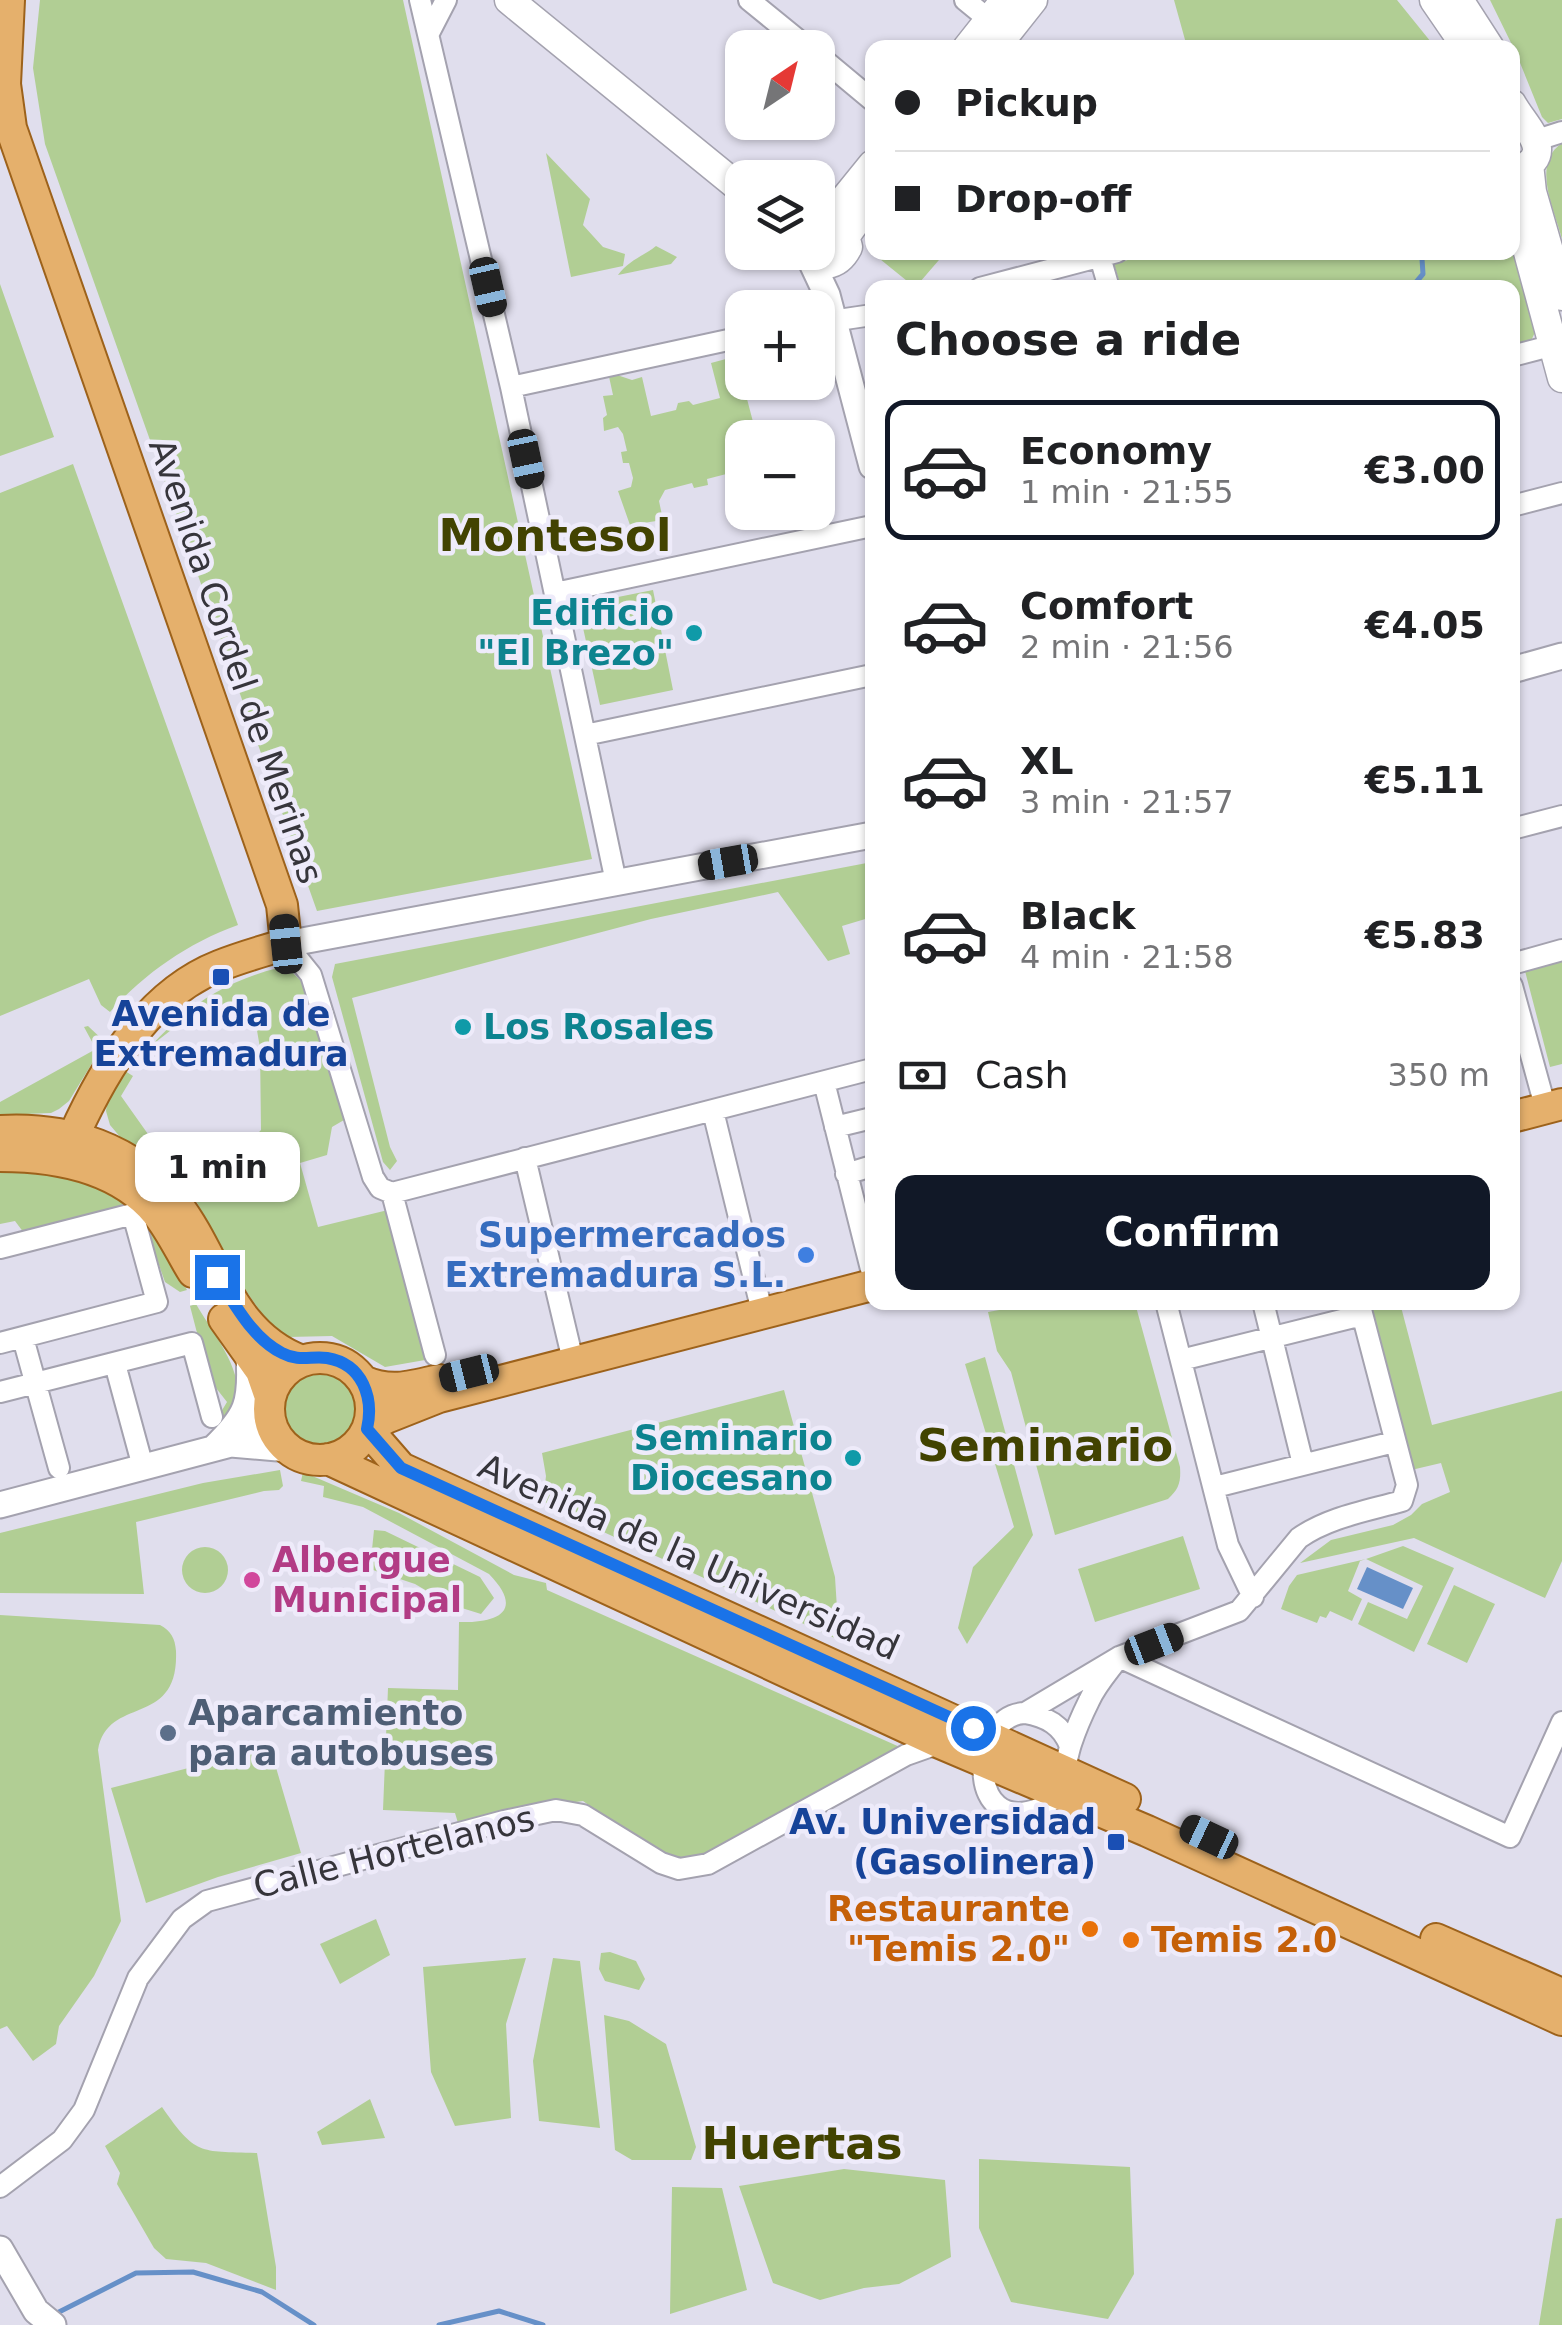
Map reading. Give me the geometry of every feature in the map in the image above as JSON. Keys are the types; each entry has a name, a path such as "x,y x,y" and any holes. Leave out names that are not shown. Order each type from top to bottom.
{"main road":[{"name":"Avenida Cordel de Merinas","path":"9,0 5,84 11,128 282,905 286,944"},
{"path":"509,0 725,176"},
{"path":"528,0 725,160"},
{"path":"978,40 1034,0"},
{"path":"1434,0 1462,40"},
{"path":"1459,0 1485,40"},
{"path":"1527,137 1532,192 1562,296"},
{"name":"Avenida Cordel de Merinas","path":"0,154 264,912 286,944"},
{"path":"835,224 865,176"},
{"path":"835,231 865,205"},
{"path":"1520,219 1558,344 1562,378"},
{"path":"0,1148 52,1148 74,1136 107,1072 150,1014 181,988 216,967 286,944"},
{"path":"1520,1112 1545,1097"},
{"path":"0,1131 74,1136 133,1163 159,1184 178,1205 252,1345 273,1430 289,1449 312,1459 344,1454 367,1429 370,1413 369,1396 362,1381 342,1362 315,1358 287,1369 276,1381 269,1403"},
{"path":"74,1136 86,1153 124,1172 144,1213"},
{"path":"0,1156 43,1156 80,1165 119,1182 252,1345 302,1361"},
{"path":"362,1381 398,1390 865,1276"},
{"path":"367,1429 439,1396 865,1276"},
{"path":"414,1406 403,1422 400,1447 422,1477"},
{"name":"Avenida de la Universidad","path":"367,1429 401,1468 989,1749"},
{"name":"Avenida de la Universidad","path":"328,1459 940,1743 989,1749 1064,1770 1557,1988"},
{"name":"Avenida de la Universidad","path":"1064,1770 1562,2020"}],"street":[{"path":"429,33 446,0"},
{"path":"749,0 786,30"},
{"path":"965,0 999,25"},
{"path":"422,2 511,387 616,882"},
{"path":"835,70 865,94"},
{"path":"1011,280 1089,260"},
{"path":"835,321 865,316"},
{"path":"511,387 725,341"},
{"path":"1520,354 1558,344"},
{"path":"835,351 865,444"},
{"path":"1520,504 1562,493"},
{"path":"555,593 865,527"},
{"path":"1520,668 1562,656"},
{"path":"586,735 865,676"},
{"path":"1520,827 1562,816"},
{"path":"865,836 286,944 311,975 373,1177 380,1188 392,1193 865,1072"},
{"path":"1520,962 1562,950"},
{"path":"1520,1013 1545,1097"},
{"path":"824,1082 846,1174 864,1213"},
{"path":"713,1110 759,1299"},
{"path":"835,1127 865,1120"},
{"path":"525,1158 570,1348"},
{"path":"846,1174 865,1168"},
{"path":"392,1193 435,1355"},
{"path":"0,1248 144,1213 157,1302 0,1343"},
{"path":"1168,1310 1228,1545 1253,1597"},
{"path":"1265,1310 1303,1464"},
{"path":"1181,1360 1357,1310"},
{"path":"989,1749 1004,1720 1014,1714 1026,1713 1119,1657 1240,1611 1299,1538 1327,1522 1402,1501 1407,1485 1360,1310"},
{"path":"23,1338 59,1468"},
{"path":"0,1392 192,1344 212,1417"},
{"path":"222,1446 251,1397 252,1345"},
{"path":"116,1364 143,1467"},
{"path":"0,1505 222,1446 255,1428 269,1403"},
{"path":"1214,1488 1394,1442"},
{"path":"222,1446 289,1449"},
{"path":"1119,1657 1510,1837 1562,1722"},
{"path":"1064,1770 1091,1696 1119,1657"},
{"name":"Avenida de la Universidad","path":"1026,1713 1057,1725 1064,1770"},
{"name":"Calle Hortelanos","path":"0,2187 62,2140 84,2110 138,1978 182,1919 207,1901 504,1820 556,1810 583,1815 660,1863 678,1868 708,1864 906,1755 940,1743"},
{"path":"0,2249 44,2318"}],"green space":[{"path":"40,0 403,0 592,859 317,911 45,144 33,68"},
{"path":"1174,0 1397,0 1429,40 1185,40"},
{"path":"1490,0 1562,0 1562,119 1548,123 1542,117 1520,63 1520,40 1510,40"},
{"path":"1562,143 1562,239 1546,175 1553,152"},
{"path":"546,153 590,199 583,225 603,247 625,254 623,266 571,277"},
{"path":"656,246 677,257 671,264 618,275 631,262"},
{"path":"881,260 939,260 922,280 906,280"},
{"path":"1128,260 1518,260 1536,330 1531,341 1520,344 1520,280 1119,280 1114,264"},
{"path":"0,284 54,437 0,456"},
{"path":"725,359 725,400 747,400 753,420 725,420 725,474 707,479 708,485 694,488 692,483 665,490 659,501 663,520 630,525 618,491 631,487 633,478 629,463 623,463 621,452 627,451 623,434 618,427 604,431 603,418 607,415 603,396 613,395 608,372 632,380 642,377 651,416 676,410 678,403 689,401 693,405 720,398 711,363"},
{"path":"73,464 238,925 168,961 110,1012 101,1005 89,979 0,1016 0,493"},
{"path":"653,590 673,690 600,705 578,605"},
{"path":"865,863 865,919 842,926 850,954 828,961 778,892 651,919 352,998 390,1147 397,1161 390,1170 383,1162 332,977 335,964"},
{"path":"1562,961 1562,1064 1550,1067 1525,971"},
{"path":"278,968 289,969 303,983 344,1120 332,1127 327,1155 300,1163 318,1227 388,1210 425,1360 385,1367 332,1336 288,1337 265,1318 244,1288 190,1190 152,1155 121,1138 110,1125 108,1097 125,1071 133,1076 121,1096 172,1168 185,1175 239,1153 261,1130 260,1048 252,1001 189,1016 152,1045 209,996"},
{"path":"88,1026 105,1042 69,1101 51,1113 0,1115 0,1102 96,1049 84,1027"},
{"path":"36,1170 85,1181 132,1208 24,1233 15,1221 0,1224 0,1172"},
{"path":"145,1221 187,1290 180,1292 165,1282 154,1251 146,1246"},
{"path":"196,1304 225,1352 237,1387 236,1403 227,1417 209,1428 208,1423 218,1417 227,1402 209,1379 190,1306"},
{"path":"1137,1310 1180,1467 1178,1485 1168,1499 1055,1535 1011,1372 997,1351 988,1312"},
{"path":"1373,1310 1402,1310 1432,1425 1562,1391 1562,1561 1545,1598 1414,1538 1300,1563 1331,1540 1393,1525 1422,1504 1450,1492 1441,1463 1407,1471 1398,1407"},
{"path":"985,1357 1033,1535 967,1644 958,1628 973,1567 1014,1527 965,1364"},
{"path":"319,1370 334,1373 346,1382 355,1394 355,1424 346,1436 334,1445 319,1448 304,1445 292,1436 283,1424 280,1409 283,1394 292,1382 304,1373"},
{"path":"784,1390 835,1577 839,1640 543,1501 546,1476 542,1453"},
{"path":"280,1470 283,1486 279,1490 136,1522 144,1594 0,1593 0,1533 203,1483"},
{"path":"303,1472 399,1513 514,1575 546,1583 547,1590 902,1748 721,1847 692,1858 678,1858 649,1848 583,1801 488,1814 458,1823 455,1813 383,1810 388,1688 458,1690 459,1622 495,1617 506,1606 505,1597 489,1574 363,1507 323,1497 324,1486 301,1481"},
{"path":"374,1530 385,1531 480,1577 494,1598 481,1614 449,1604 415,1584 370,1569"},
{"path":"1183,1536 1200,1589 1095,1622 1078,1569"},
{"path":"1403,1546 1454,1568 1414,1652 1358,1624 1368,1602 1407,1619 1423,1586 1366,1559"},
{"path":"205,1547 221,1554 228,1570 221,1586 205,1593 189,1586 182,1570 189,1554"},
{"path":"1366,1559 1360,1561 1348,1591 1362,1599 1352,1621 1330,1611 1326,1618 1320,1616 1317,1623 1281,1609 1297,1575"},
{"path":"1454,1585 1495,1604 1467,1663 1427,1644"},
{"path":"0,1615 160,1625 172,1635 176,1651 174,1675 166,1692 155,1702 115,1722 104,1733 98,1750 121,1921 94,1976 59,2026 56,2044 33,2061 7,2026 0,2029"},
{"path":"270,1747 301,1853 146,1903 111,1788"},
{"path":"376,1919 390,1955 340,1984 320,1944"},
{"path":"601,1953 636,1961 645,1979 639,1990 605,1981 599,1969"},
{"path":"526,1958 506,2024 511,2118 455,2126 431,2072 423,1967"},
{"path":"553,1958 580,1961 600,2128 539,2121 533,2061"},
{"path":"604,2015 629,2021 666,2044 696,2147 691,2160 632,2160 615,2150"},
{"path":"370,2099 385,2138 322,2145 317,2132"},
{"path":"162,2107 183,2135 200,2148 257,2153 276,2267 276,2290 206,2263 166,2259 154,2248 117,2184 120,2173 105,2146"},
{"path":"979,2159 1130,2167 1134,2274 1108,2319 1011,2302 979,2228"},
{"path":"844,2169 945,2180 951,2257 899,2284 864,2288 820,2300 773,2283 739,2186"},
{"path":"672,2187 722,2188 747,2290 670,2314"},
{"path":"1562,2218 1562,2325 1539,2325 1556,2219"}],"water":[{"path":"1367,1567 1413,1588 1403,1609 1357,1589"}],"waterway":[{"path":"1418,280 1423,274 1422,260"},
{"path":"55,2314 136,2273 193,2272 262,2292 314,2325"},
{"path":"439,2325 499,2311 543,2325"}],"place":[{"name":"Edificio \"El Brezo\"","path":"694,633"},
{"name":"Avenida de Extremadura","path":"221,977"},
{"name":"Los Rosales","path":"463,1027"},
{"name":"Supermercados Extremadura S.L.","path":"806,1255"},
{"name":"Seminario Diocesano","path":"853,1458"},
{"name":"Albergue Municipal","path":"252,1580"},
{"name":"Aparcamiento para autobuses","path":"168,1733"},
{"name":"Av. Universidad (Gasolinera)","path":"1116,1842"},
{"name":"Restaurante \"Temis 2.0\"","path":"1090,1929"},
{"name":"Temis 2.0","path":"1131,1940"}],"district":[{"name":"Montesol","path":"555,535"},
{"name":"Seminario","path":"1045,1445"},
{"name":"Huertas","path":"802,2143"}],"route":[{"path":"217,1277 256,1333 280,1352 302,1361 329,1358 354,1370 369,1396 367,1429 401,1468 973,1728"}]}
